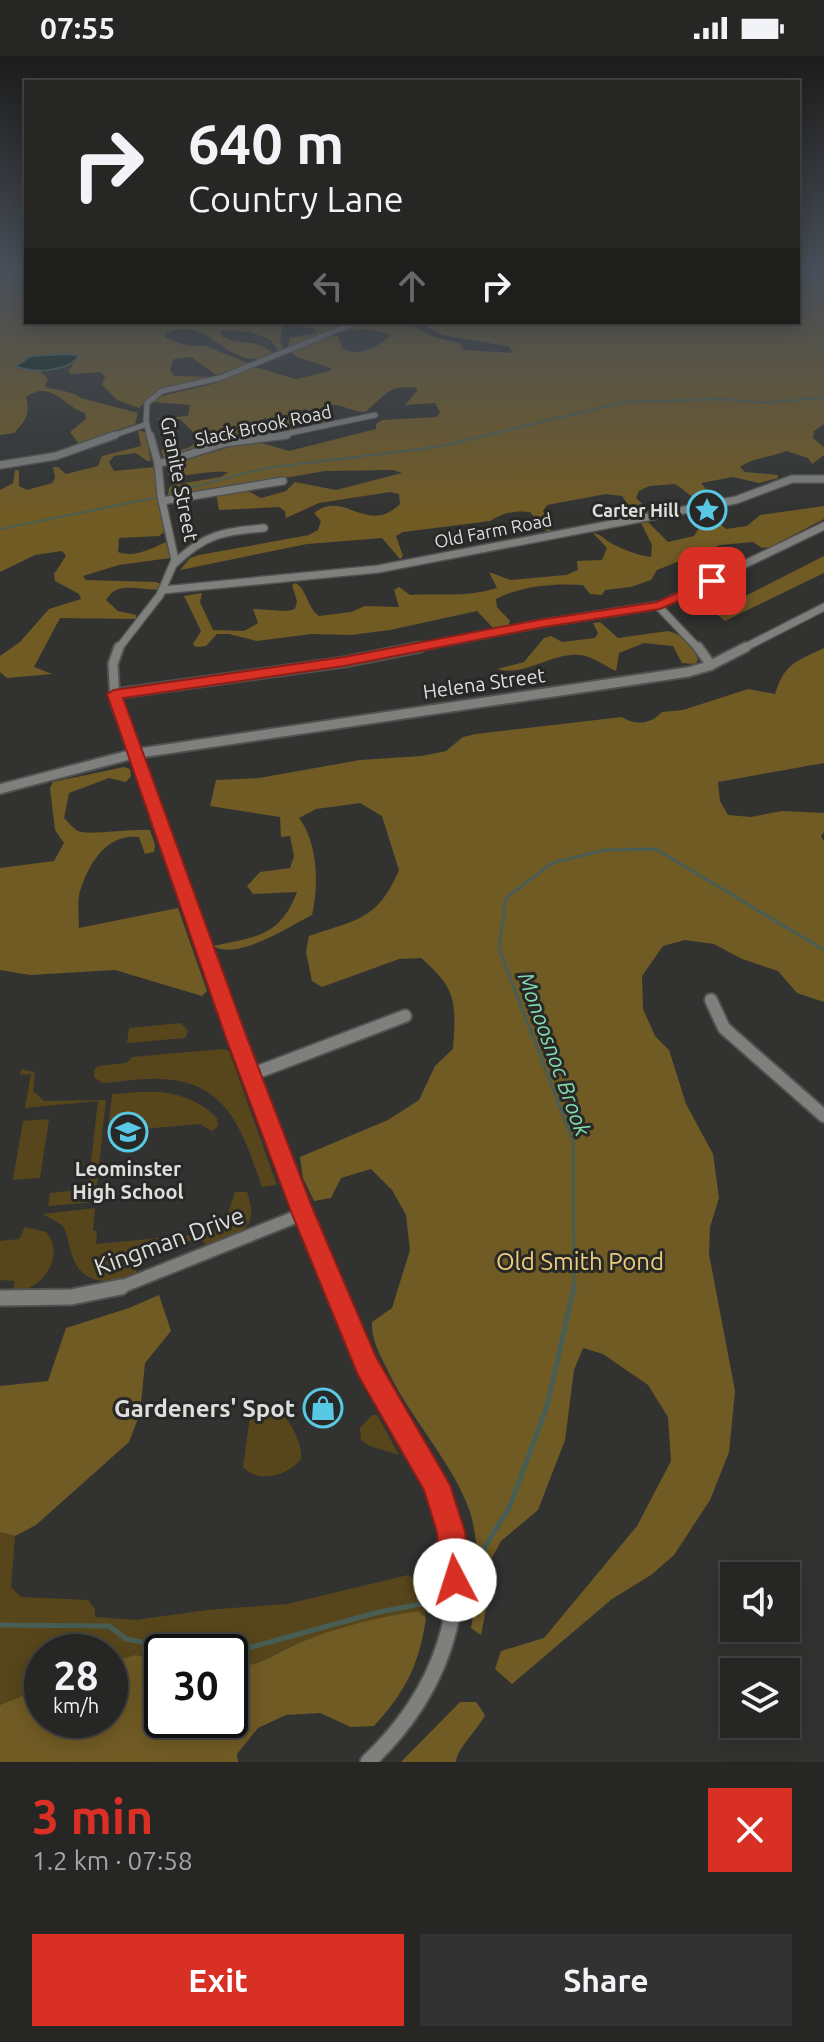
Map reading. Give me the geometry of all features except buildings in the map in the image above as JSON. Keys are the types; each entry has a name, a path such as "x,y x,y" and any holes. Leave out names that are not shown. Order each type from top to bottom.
{"street":[{"name":"Granite Street","path":"281,354 220,378 171,388 153,395 147,403 147,424 158,464 174,564 163,590 118,648 113,664 114,694 303,1214 367,1366 436,1485 446,1509 454,1557 453,1605 439,1668 413,1718 368,1762"},
{"name":"Slack Brook Road","path":"158,464 225,443 297,434 375,415"},
{"path":"0,465 56,456 147,424"},
{"name":"Old Farm Road","path":"163,590 378,569 736,500 792,479 824,479"},
{"path":"162,501 283,481"},
{"path":"114,694 344,662 538,624 658,606 824,526"},
{"path":"174,564 192,545 214,532 264,528"},
{"path":"658,606 692,639 711,665"},
{"name":"Helena Street","path":"0,789 135,753 688,672 711,665 824,607"},
{"path":"711,1000 724,1028 824,1116"},
{"path":"250,1075 405,1016"},
{"name":"Kingman Drive","path":"0,1298 71,1297 113,1290 303,1214"}],"shaded area":[{"path":"77,355 78,358 66,366 48,370 16,366 31,356"},
{"path":"181,1023 188,1031 185,1038 127,1043 129,1028"},
{"path":"229,1051 277,1185 262,1187 239,1129 217,1099 202,1089 159,1079 102,1083 94,1077 98,1066 126,1063 132,1057"},
{"path":"21,1069 35,1072 33,1091 44,1101 106,1100 95,1202 48,1206 50,1193 88,1189 98,1101 25,1108 31,1074 20,1075"},
{"path":"162,1092 191,1100 217,1118 218,1126 212,1131 200,1124 108,1132 112,1094"},
{"path":"49,1119 40,1178 13,1180 23,1121"},
{"path":"235,1192 247,1192 251,1205 249,1223 244,1229 206,1245 200,1237 137,1262 136,1274 117,1280 99,1280 83,1273 72,1255 62,1225 43,1214 95,1208 93,1231 97,1231 96,1244 214,1233 217,1221 226,1220"},
{"path":"25,1227 46,1232 54,1252 52,1262 41,1280 12,1292 15,1281 0,1280 0,1241 19,1239"},
{"path":"279,1410 295,1433 301,1459 289,1470 273,1476 249,1472 243,1467 250,1417"},
{"path":"372,1415 377,1415 399,1455 361,1440 360,1428"},
{"path":"0,1532 15,1536 11,1587 21,1597 88,1600 95,1609 95,1617 136,1620 207,1610 287,1604 408,1575 419,1581 426,1618 419,1611 343,1629 299,1643 249,1665 248,1634 144,1634 144,1656 128,1657 128,1634 24,1634 24,1695 0,1705"}],"green space":[{"path":"0,354 225,354 250,364 216,375 191,357 174,359 170,370 174,376 211,377 159,390 139,408 117,400 102,385 105,377 101,372 71,374 68,371 77,355 49,355 20,369 40,371 48,379 45,387 138,413 135,424 79,444 70,432 86,419 85,413 43,391 26,397 26,417 14,433 0,435"},
{"path":"235,354 271,354 255,359"},
{"path":"293,354 824,354 824,424 814,431 813,438 824,447 824,455 812,464 808,458 786,451 751,461 740,467 745,472 778,475 778,478 759,483 733,477 701,483 715,501 698,500 675,484 649,486 639,491 636,498 651,512 634,514 622,496 606,494 547,505 543,511 551,531 546,531 530,512 519,511 490,521 403,532 396,536 403,556 400,559 382,538 307,544 180,570 190,558 199,555 309,535 318,530 321,521 314,513 325,507 335,506 377,516 388,513 400,504 399,494 390,492 319,503 286,518 285,511 279,507 219,510 216,493 248,491 261,498 286,491 295,482 336,490 402,473 393,470 325,471 168,496 169,488 173,485 221,477 228,472 174,476 168,475 169,465 247,442 289,451 376,429 376,424 382,420 437,417 440,412 435,403 405,405 417,388 399,388 387,392 365,412 331,405 319,411 328,423 320,425 306,409 287,412 298,430 286,430 285,422 265,418 232,438 164,458 161,450 187,448 195,443 196,435 180,419 152,419 188,416 190,405 153,402 162,396 216,383 255,367 296,379 330,371 331,368"},
{"path":"138,430 145,432 151,461 136,453 114,456 109,462 114,471 154,467 164,532 159,536 119,538 118,552 136,553 166,542 170,558 119,565 83,576 86,580 156,582 162,585 161,589 123,588 106,600 118,611 136,615 136,619 60,618 34,667 52,674 7,678 0,672 0,656 20,642 49,609 81,599 79,594 55,581 54,574 66,556 62,551 35,555 0,572 0,490 13,483 15,470 19,470 19,486 27,490 52,483 55,478 53,467 66,474 98,466 102,456 141,446"},
{"path":"824,506 824,519 770,547 762,548 753,542 720,545 657,570 651,580 631,587 605,590 602,595 590,594 583,585 549,585 505,595 496,599 497,607 510,621 507,627 494,629 477,611 351,635 311,634 257,641 217,634 206,646 196,647 193,644 201,631 184,596 202,593 200,602 213,630 244,631 258,623 253,609 295,609 297,601 292,585 296,583 319,616 351,612 365,606 399,607 394,590 399,587 410,595 464,594 497,588 489,572 511,580 566,575 578,570 577,561 602,560 607,548 593,533 625,550 651,557 652,545 641,523 648,522 668,542 694,536 700,527 694,515 698,512 706,513 726,529 747,526 760,515"},
{"path":"824,556 824,573 725,621 714,612"},
{"path":"600,622 618,638 668,631 687,642 698,660 695,664 682,663 673,646 644,643 619,653 616,671 580,655 559,657 518,670 497,669 524,662 544,638 551,636 562,642 595,638 598,633 593,623"},
{"name":"Old Smith Pond","path":"824,648 824,763 718,782 720,801 728,815 751,817 782,811 824,813 824,832 821,836 824,841 824,1002 797,993 778,971 742,959 714,944 685,940 663,946 642,976 643,1009 655,1036 669,1050 686,1104 713,1154 719,1198 710,1227 709,1254 735,1391 729,1452 710,1500 674,1555 651,1575 612,1599 512,1684 495,1669 501,1651 544,1638 637,1526 671,1461 668,1417 648,1385 603,1354 583,1348 574,1370 565,1440 538,1510 501,1541 487,1567 486,1609 481,1635 471,1628 477,1570 476,1540 470,1512 454,1477 398,1390 373,1336 372,1322 392,1308 410,1250 406,1215 392,1190 371,1169 341,1178 331,1198 314,1201 303,1178 300,1157 388,1120 419,1100 435,1066 453,1049 452,998 442,979 421,958 399,959 322,987 312,981 306,952 309,936 353,921 374,909 391,887 399,870 382,816 360,803 316,809 299,818 310,839 315,865 316,891 312,915 249,946 223,949 213,946 254,937 274,926 283,918 297,892 253,894 247,886 260,872 290,868 294,856 290,836 281,837 280,817 210,806 216,780 259,778 360,760 422,756 446,751 463,737 476,734 622,717 632,722 643,722 662,712 683,710 748,689 775,694 792,665"},
{"path":"124,767 130,769 131,776 126,782 109,778 69,793 64,818 76,830 83,832 150,830 154,852 145,854 139,837 128,837 101,852 80,891 79,928 178,908 207,991 202,996 115,970 30,975 0,970 0,868 54,861 64,843 55,830 50,788 53,782"},
{"path":"159,1295 171,1331 145,1363 140,1413 129,1442 36,1525 15,1536 0,1532 0,1386 48,1381 66,1328"},
{"path":"419,1611 426,1618 415,1664 403,1689 374,1726 351,1727 320,1713 286,1715 258,1728 237,1754 238,1762 0,1762 0,1705 24,1695 24,1738 128,1738 128,1657 135,1655 144,1656 144,1738 248,1738 248,1665 343,1627"},
{"path":"460,1702 476,1702 485,1715 456,1762 401,1762"}],"waterway":[{"path":"169,493 266,468 437,447 624,402 722,399 768,403 824,397"},
{"path":"0,529 154,498"},
{"name":"Monoosnoc Brook","path":"574,1287 573,1141 499,949 506,898 552,863 605,850 656,849 824,950"},
{"name":"Monoosnoc Brook","path":"475,1563 510,1506 547,1406 574,1287"},
{"path":"248,1648 379,1612 432,1602"},
{"path":"0,1625 109,1626 126,1639 144,1643"}],"place":[{"name":"Carter Hill","path":"707,510"},
{"name":"Leominster High School","path":"128,1132"},
{"name":"Gardeners' Spot","path":"323,1408"}],"route":[{"path":"455,1580 446,1509 436,1485 367,1366 303,1214 158,824 114,694 344,662 593,614 660,605 712,581"}]}
